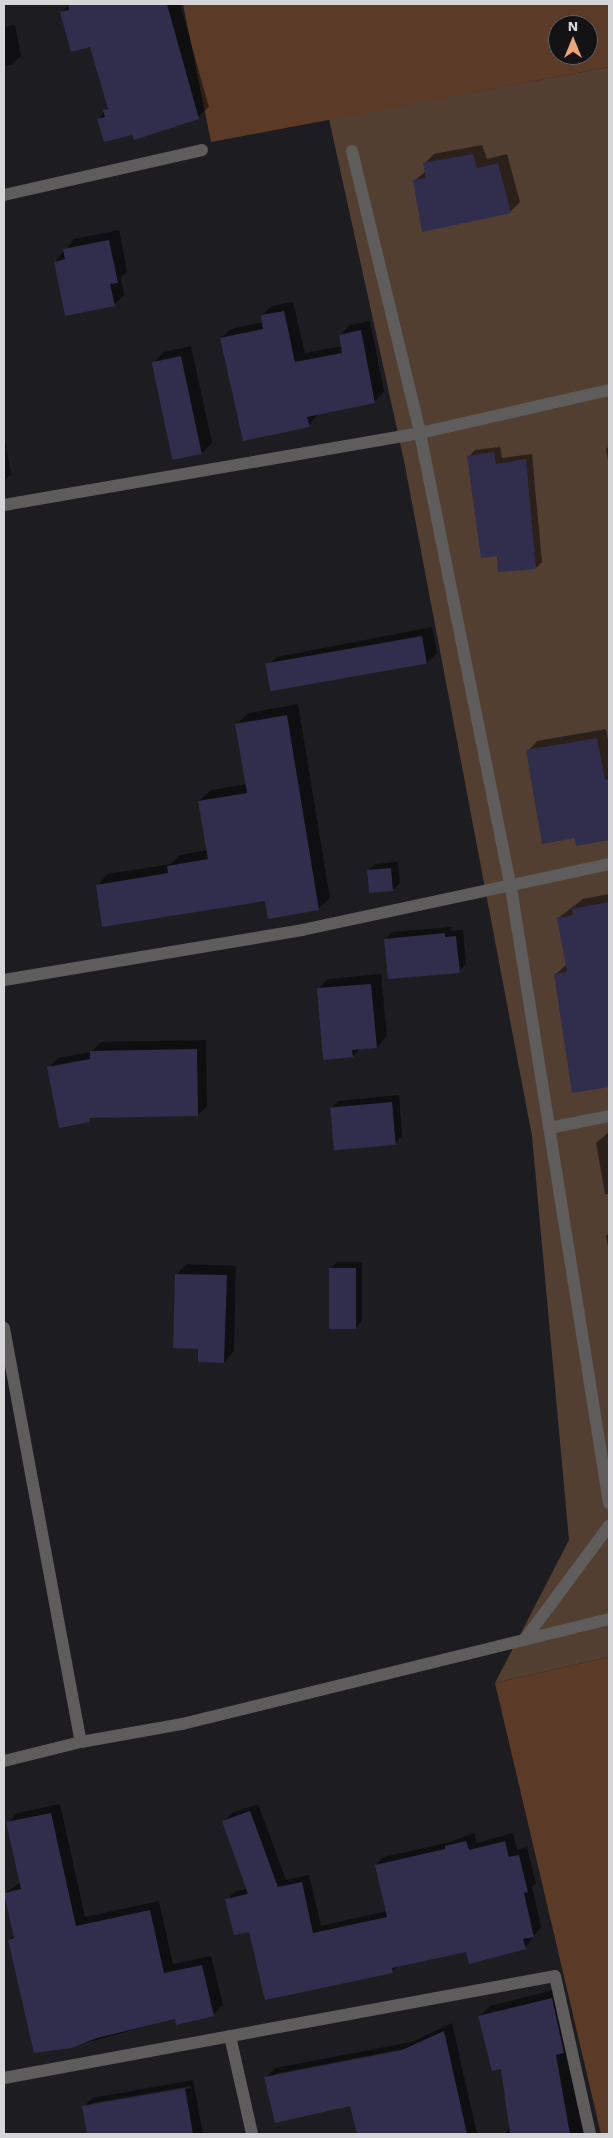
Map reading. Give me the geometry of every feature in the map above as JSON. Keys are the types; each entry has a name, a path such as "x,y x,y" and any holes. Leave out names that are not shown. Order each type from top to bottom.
{"street":[{"path":"4,195 202,150"},
{"path":"352,151 420,433 510,888 609,1503"},
{"path":"4,505 420,433 609,390"},
{"path":"4,980 302,930 510,888 609,864"},
{"path":"549,1128 609,1116"},
{"path":"4,1328 82,1742"},
{"path":"525,1639 609,1526"},
{"path":"4,1762 82,1742 182,1724 609,1619"},
{"path":"4,2078 555,1976 590,2134"},
{"path":"230,2036 252,2134"}],"shaded area":[{"path":"183,4 609,4 609,67 211,142"},
{"path":"609,67 609,1657 495,1683 569,1540 532,1136 404,461 329,119"},
{"path":"609,1657 609,2134 601,2134 495,1683"}],"building":[{"path":"68,4 167,4 199,119 134,140 132,135 104,142 97,119 105,117 103,110 108,109 90,47 71,52 60,12 69,10"},
{"path":"473,154 477,168 498,163 511,213 422,232 413,180 426,178 423,163"},
{"path":"109,240 118,283 110,284 115,306 65,316 54,262 65,259 63,249"},
{"path":"284,311 295,362 342,353 339,335 361,330 375,403 307,417 310,427 243,441 220,338 263,329 261,315"},
{"path":"181,356 202,454 172,460 152,362"},
{"path":"494,452 496,464 526,459 536,569 498,572 497,556 481,558 467,456"},
{"path":"422,636 427,664 270,691 265,664"},
{"path":"287,715 319,910 268,919 265,901 102,927 96,885 168,873 167,866 208,859 198,801 247,793 235,724"},
{"path":"597,738 605,780 609,779 609,840 576,846 575,838 542,844 526,750"},
{"path":"391,868 393,891 369,893 367,870"},
{"path":"609,902 609,1087 572,1093 554,974 567,972 557,918 573,915 572,909"},
{"path":"445,933 445,937 456,936 460,973 388,979 384,939"},
{"path":"371,984 377,1048 352,1050 353,1057 323,1060 317,988"},
{"path":"197,1049 198,1116 90,1118 90,1122 59,1128 47,1067 90,1059 90,1051"},
{"path":"392,1102 396,1145 334,1150 330,1107"},
{"path":"329,1268 356,1268 356,1329 329,1329"},
{"path":"175,1274 227,1275 224,1363 198,1362 198,1349 173,1348"},
{"path":"250,1811 278,1887 302,1882 313,1933 387,1917 375,1865 445,1849 445,1846 466,1841 469,1850 505,1841 509,1857 519,1855 528,1892 524,1893 534,1937 523,1939 526,1949 469,1964 466,1952 392,1968 393,1973 265,2000 249,1932 234,1935 225,1899 248,1894 222,1821"},
{"path":"51,1813 76,1926 150,1910 164,1973 202,1965 214,2016 176,2025 175,2019 97,2038 71,2048 34,2053 8,1940 14,1938 4,1893 21,1889 6,1822"},
{"path":"552,1998 564,2053 556,2055 570,2134 510,2134 501,2069 492,2071 478,2016"},
{"path":"444,2031 467,2134 357,2134 350,2106 275,2123 264,2077 402,2050"},
{"path":"185,2088 193,2134 87,2134 82,2106"}]}
